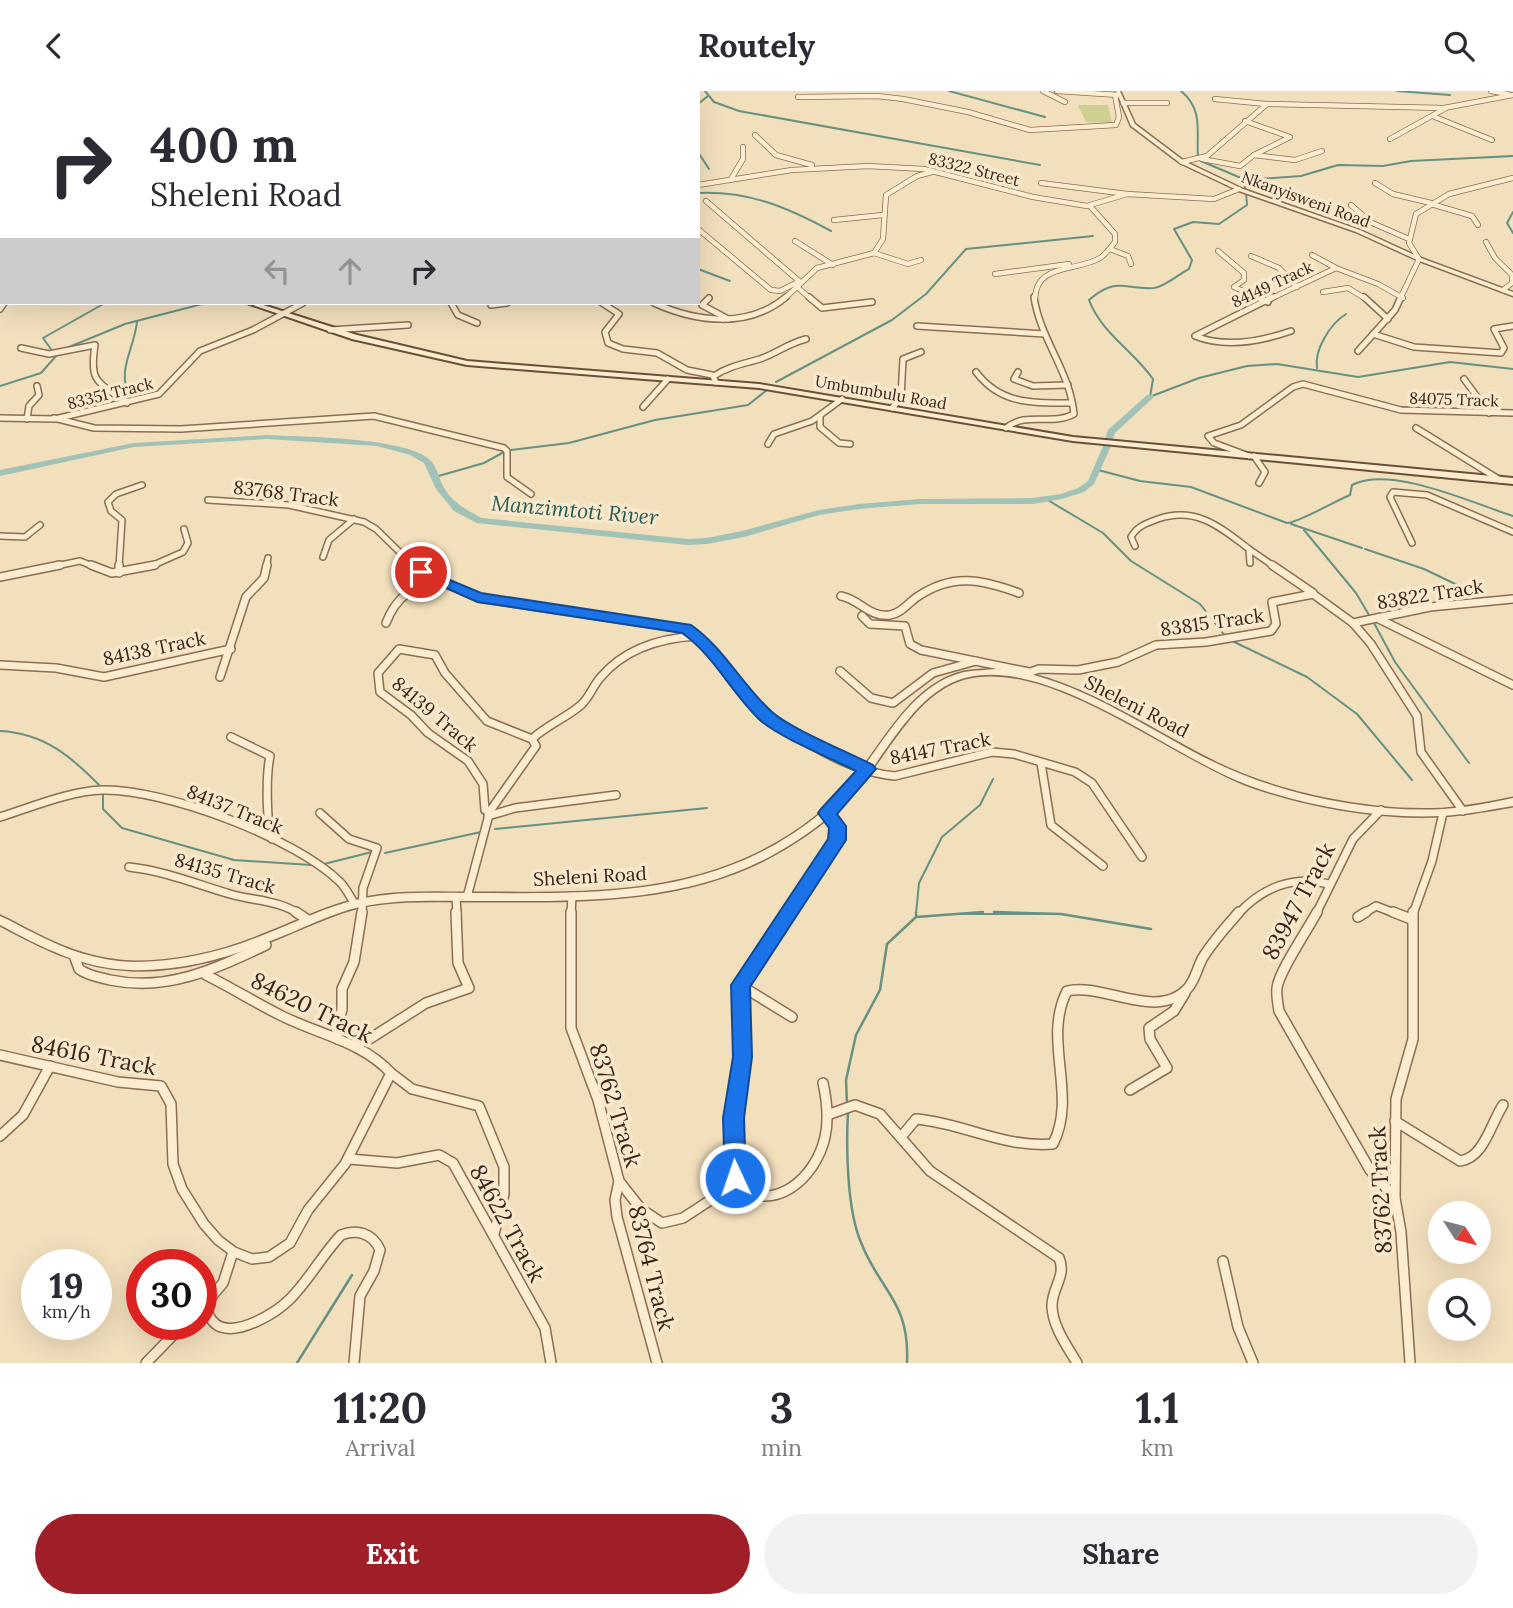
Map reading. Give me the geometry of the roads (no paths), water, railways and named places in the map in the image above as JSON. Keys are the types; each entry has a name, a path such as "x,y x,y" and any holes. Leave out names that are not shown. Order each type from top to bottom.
{"main road":[{"name":"Umbumbulu Road","path":"255,305 330,330 467,363 668,379 715,379 1101,442 1508,481"}],"street":[{"path":"365,91 394,91"},
{"path":"1043,91 1065,102"},
{"path":"799,97 877,96 903,99 1035,131 1116,125 1119,117 1117,94 1056,91"},
{"path":"1491,91 1513,95"},
{"name":"Nkanyisweni Road","path":"1117,94 1138,130 1182,162 1239,189 1358,231 1419,259 1513,294"},
{"path":"1215,99 1267,104 1446,108 1513,95"},
{"path":"1123,103 1167,103"},
{"path":"1202,159 1267,104"},
{"path":"1390,139 1435,117 1446,108"},
{"path":"1435,117 1492,140"},
{"path":"1182,162 1202,159 1240,166 1267,146 1290,137 1245,121"},
{"path":"755,135 776,155 806,164 834,167"},
{"path":"731,179 744,155 743,147"},
{"path":"1254,155 1295,160 1322,151"},
{"name":"83322 Street","path":"700,185 834,167 884,166 935,172 1033,197 1090,206 1127,194 1208,200 1239,189"},
{"path":"874,253 883,239 887,193 917,176 935,172"},
{"path":"1358,351 1388,319 1403,298 1419,259 1410,246 1409,239 1414,216 1456,192 1513,178"},
{"path":"1041,183 1127,194"},
{"path":"1375,183 1395,195 1472,216 1478,225"},
{"path":"1229,184 1231,193"},
{"path":"706,201 799,283 822,308 872,302"},
{"path":"1351,205 1370,222 1409,239"},
{"path":"1006,428 1018,420 1068,418 1074,414 1068,386 1038,317 1037,282 1048,273 1101,258 1115,242 1115,234 1090,206"},
{"path":"834,220 846,222 868,213 883,215"},
{"path":"700,231 773,291 782,291 799,283"},
{"path":"794,241 833,265"},
{"path":"1486,242 1494,258 1512,275 1512,282 1503,291"},
{"path":"1110,249 1128,257 1131,264"},
{"path":"1218,251 1245,275 1243,282 1233,286 1268,302"},
{"path":"659,305 692,318 728,319 768,309 814,270 874,253 908,264 920,260"},
{"name":"84149 Track","path":"1312,255 1336,268"},
{"path":"1251,256 1279,268 1297,287"},
{"path":"995,274 1039,265 1080,264"},
{"path":"1336,268 1378,284 1403,298"},
{"name":"84149 Track","path":"1291,331 1268,338 1222,342 1195,336 1215,324 1268,302 1336,268"},
{"path":"1323,292 1338,289 1361,293 1388,319"},
{"path":"709,298 702,305 728,319"},
{"name":"83351 Track","path":"0,418 54,418 128,403 167,389 181,367 200,351 283,316 300,305"},
{"path":"453,305 458,315 477,323"},
{"path":"605,305 619,314 605,332 608,343 623,349 661,355 680,367 715,379 724,368 762,358 786,344 806,339"},
{"path":"330,330 408,325"},
{"path":"917,326 1045,334"},
{"path":"1373,334 1385,342 1403,345 1501,353 1504,348 1494,329 1513,326"},
{"path":"21,348 33,348 50,354 81,343 96,345 92,356 95,379 128,403"},
{"path":"892,408 902,393 902,359 921,352"},
{"path":"976,372 990,391 1005,398 1030,403 1072,403"},
{"path":"1018,372 1014,379 1027,385 1068,386"},
{"path":"643,407 668,379"},
{"path":"1464,379 1466,388 1484,402 1489,413"},
{"name":"84075 Track","path":"1252,456 1214,443 1208,436 1241,425 1299,385 1318,386 1401,410 1513,413"},
{"path":"27,419 29,406 39,395 37,386"},
{"path":"768,444 777,432 820,415 842,399"},
{"path":"820,415 820,427 839,443 850,444"},
{"path":"54,418 68,424 94,428 181,429 374,416 504,447 507,451 507,477 531,494"},
{"path":"1416,428 1508,481"},
{"path":"1252,456 1265,472 1259,483"},
{"path":"119,573 122,520 111,511 108,502 116,494 142,485"},
{"path":"1412,543 1407,527 1390,497 1395,491 1427,495 1513,532"},
{"name":"83768 Track","path":"208,500 289,505 354,519 376,529 410,564 439,582 478,598 674,626 697,636"},
{"path":"1135,546 1131,537 1135,529 1171,514 1186,512 1202,517 1353,623 1371,644 1407,698 1419,722 1420,749 1463,811"},
{"path":"323,557 334,534 354,519"},
{"path":"0,536 25,537 40,526"},
{"path":"0,577 80,561 119,573 150,567 179,555 187,546 184,529"},
{"path":"1249,549 1250,563"},
{"path":"219,677 231,649 234,628 246,597 264,578 268,558"},
{"path":"875,625 888,615 904,610 921,594 952,580 968,577 1019,593"},
{"path":"386,623 395,601 403,593 414,586 439,582"},
{"name":"83815 Track","path":"1027,673 1078,670 1118,662 1156,645 1206,642 1271,631 1276,624 1272,602 1313,594"},
{"path":"841,596 849,597 868,612 888,615"},
{"name":"83822 Track","path":"1353,623 1430,607 1513,599"},
{"path":"862,616 865,622 875,625 906,627 910,644 924,653 981,660 1027,673"},
{"path":"1378,619 1513,685"},
{"path":"352,1045 371,1038 426,1003 469,988 458,963 462,897 488,812 520,765 535,750 532,739 548,724 582,704 601,676 657,639 697,636 740,691 769,719 867,769"},
{"name":"84139 Track","path":"488,812 482,784 468,761 428,733 411,715 380,692 377,680 381,666 401,648 435,655 445,673 487,721 532,739"},
{"name":"84138 Track","path":"0,664 56,668 104,677 231,649"},
{"path":"840,671 871,698 893,703 933,673 981,660"},
{"name":"Sheleni Road","path":"0,920 75,958 110,965 165,965 225,953 359,903 404,897 634,893 701,881 761,857 827,813 867,769 918,703 937,686 979,671 1027,673 1051,681 1245,780 1303,796 1381,810 1443,813 1513,802"},
{"path":"231,737 270,756 266,776 270,797 267,824 272,840"},
{"name":"84147 Track","path":"867,769 894,776 992,752 1014,754 1087,778 1143,857"},
{"path":"1041,763 1048,821 1103,866"},
{"name":"84137 Track","path":"0,817 90,792 122,792 184,803 301,853 335,877 359,903"},
{"path":"488,812 616,795"},
{"name":"83947 Track","path":"1381,810 1353,839 1301,944 1277,982 1279,1011 1370,1170 1395,1198"},
{"path":"320,813 349,839 377,848 359,903 354,962 341,995 338,1039"},
{"path":"823,1083 830,1114 818,1161 803,1177 773,1198 751,1196 734,1184 733,1118 743,1057 740,985 837,840 838,826 827,813"},
{"name":"83762 Track","path":"1410,1363 1401,1232 1395,1198 1396,1099 1413,1039 1412,919 1432,860 1443,813"},
{"name":"84135 Track","path":"129,867 159,870 232,895 285,905 308,921"},
{"path":"1130,1090 1167,1068 1150,1039 1149,1028 1174,1011 1203,958 1255,897 1265,890 1300,881 1316,880 1329,884"},
{"name":"83762 Track","path":"572,896 569,939 571,1028 598,1100 619,1181 641,1209 662,1223 682,1218 734,1184"},
{"path":"1358,917 1376,906 1412,919"},
{"path":"75,958 82,972 131,984 161,985 206,975 266,945"},
{"name":"84620 Track","path":"206,975 290,1020 352,1045 384,1064 412,1089 479,1106 504,1167 504,1194 494,1234"},
{"path":"740,985 792,1017"},
{"path":"901,1137 916,1119 939,1121 961,1131 1030,1146 1053,1144 1059,1132 1062,1098 1057,1014 1064,994 1079,988 1118,998 1156,1001 1173,998 1185,992"},
{"name":"84616 Track","path":"0,1055 118,1082 158,1085 164,1089 172,1111 171,1156 175,1173 199,1219 233,1252"},
{"path":"0,1136 23,1115 50,1066"},
{"path":"217,1289 228,1275 233,1252 261,1257 286,1247 309,1207 349,1159 391,1073"},
{"path":"1395,1121 1460,1161 1467,1161 1475,1156 1488,1125 1503,1105"},
{"path":"830,1114 848,1106 866,1108 887,1119 930,1171 1059,1258 1063,1271 1052,1307 1061,1337 1077,1363"},
{"name":"84622 Track","path":"349,1159 397,1163 444,1156 459,1172 545,1328 551,1363"},
{"name":"83764 Track","path":"619,1181 615,1199 617,1217 657,1363"},
{"path":"217,1327 222,1329 261,1319 275,1312 297,1294 341,1235 352,1231 369,1236 379,1244 380,1250 374,1271 360,1296 354,1363"},
{"path":"1223,1261 1235,1317 1253,1363"},
{"path":"146,1363 168,1340"}],"waterway":[{"path":"705,91 714,102 739,111 1040,165"},
{"path":"949,91 1045,117"},
{"path":"1181,91 1196,114 1198,158"},
{"path":"1397,91 1450,95"},
{"path":"700,102 708,96"},
{"path":"700,155 709,169"},
{"path":"1243,180 1301,176 1338,165 1383,166 1411,161 1513,156"},
{"path":"1201,161 1241,178 1246,190"},
{"path":"700,193 734,195 767,202 831,231"},
{"path":"1150,397 1153,379 1102,323 1089,300 1114,286 1158,287 1189,269 1192,260 1174,229 1193,222 1219,224 1247,205 1246,193"},
{"path":"1513,212 1507,223 1513,233"},
{"path":"776,382 892,320 926,294 966,249 1093,236"},
{"path":"700,270 730,281"},
{"path":"53,352 43,338 101,305"},
{"path":"69,347 125,324 198,305"},
{"path":"1317,368 1318,353 1324,338 1346,314"},
{"path":"130,398 126,388 125,369 137,322"},
{"path":"0,386 41,373 56,356"},
{"path":"1152,396 1199,378 1247,366 1277,364 1358,377 1450,362 1513,369"},
{"path":"511,450 569,443 655,420 748,405 767,390"},
{"path":"1109,439 1111,432 1150,397"},
{"name":"Manzimtoti River","path":"0,473 134,445 267,437 377,444 413,453 428,462 440,489 457,509 480,521 688,542 725,538 819,512 859,506 920,502 1033,501 1062,497 1087,487 1095,477 1107,446"},
{"path":"435,477 484,463 504,452"},
{"path":"1098,470 1140,481 1191,487 1287,523 1308,516 1350,495 1352,485 1368,480 1388,480 1432,488 1513,516"},
{"path":"1046,499 1103,533 1131,561 1200,604 1226,637"},
{"path":"1291,524 1362,548"},
{"path":"1304,530 1356,593 1369,615"},
{"path":"1365,549 1424,569 1474,593"},
{"path":"1374,623 1395,662 1469,763"},
{"path":"1230,640 1307,677 1357,714 1412,780"},
{"path":"0,731 31,737 57,749 81,767 103,789"},
{"path":"916,914 919,883 942,837 980,805 993,779"},
{"path":"103,794 103,809 122,828 234,860 311,865"},
{"path":"495,829 707,808"},
{"path":"385,853 481,832"},
{"path":"324,864 372,852"},
{"path":"847,1103 846,1080 856,1035 880,990 887,944 916,917 983,912"},
{"path":"994,912 1061,914 1151,929"},
{"path":"958,914 1060,914"},
{"path":"848,1112 848,1177 852,1211 860,1240 904,1324 907,1363"},
{"path":"297,1363 352,1275"}]}
